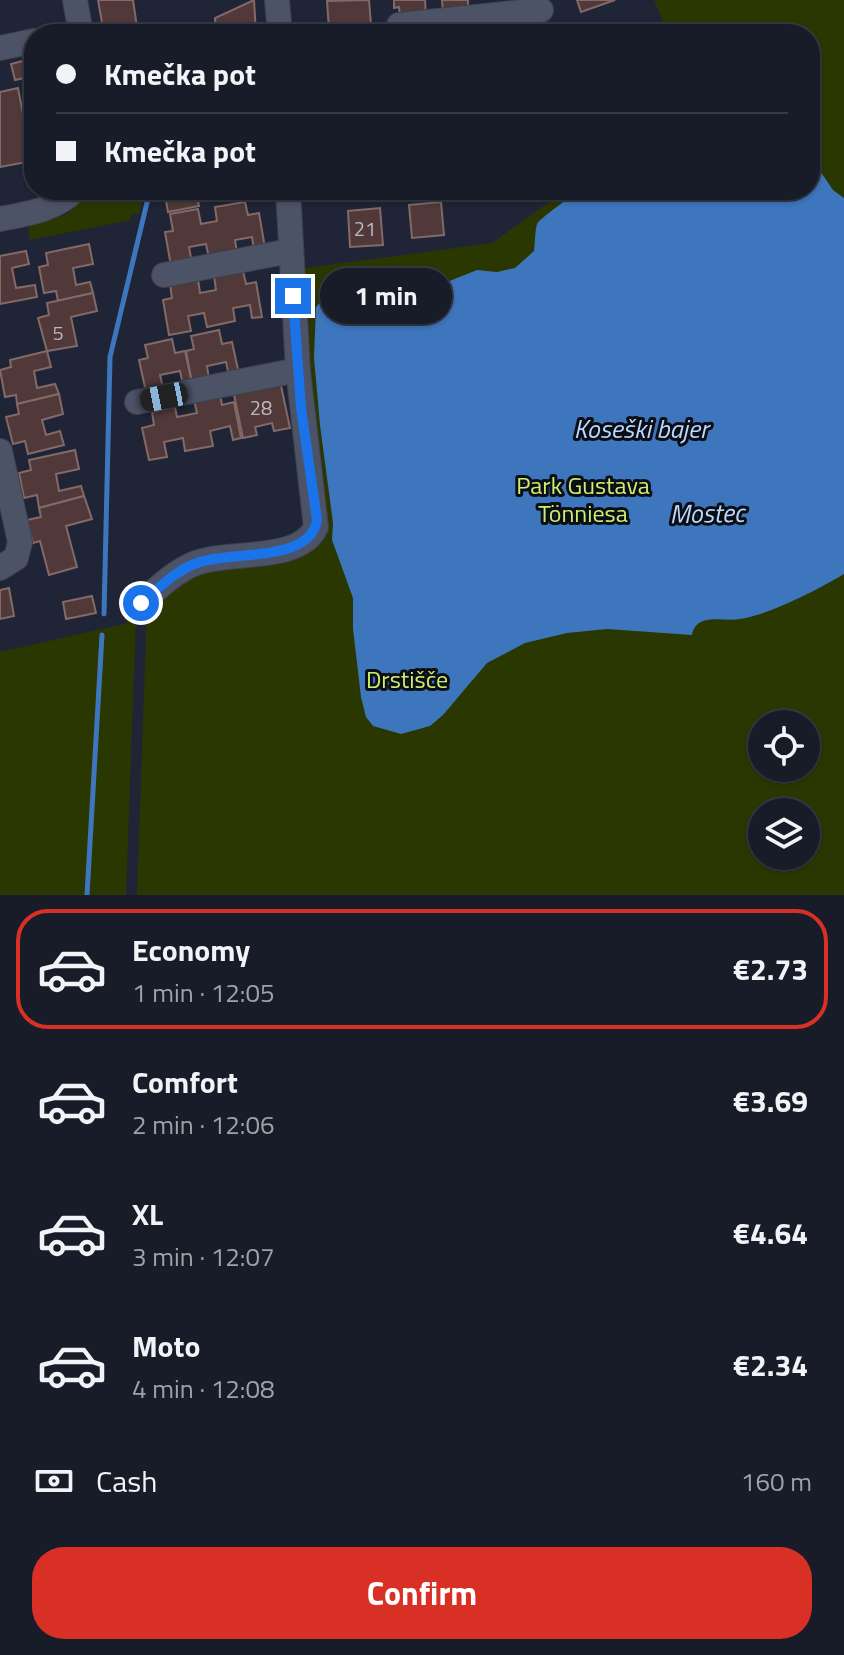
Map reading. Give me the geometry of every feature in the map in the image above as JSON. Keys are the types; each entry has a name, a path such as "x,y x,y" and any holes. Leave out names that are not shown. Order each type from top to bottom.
{"street":[{"path":"75,0 77,24"},
{"path":"277,0 279,24"},
{"path":"413,24 542,15"},
{"path":"0,48 24,43"},
{"path":"0,219 46,209 62,200"},
{"path":"141,603 171,577 193,564 292,548 307,541 312,534 317,520 298,370 288,200"},
{"path":"164,275 290,251"},
{"path":"137,402 298,370"},
{"path":"0,451 20,542 16,558 0,568"}],"green space":[{"name":"Park Gustava Tönniesa","path":"654,0 844,0 844,895 137,895 147,606 185,574 311,545 298,269 492,243 552,200 820,200 820,24 664,24"},
{"path":"82,200 142,200 139,214 130,214 131,220 30,240 28,227 67,214"},
{"path":"136,616 126,895 0,895 0,652 124,624"}],"water":[{"name":"Koseški bajer","path":"820,171 833,190 844,198 844,574 766,612 740,619 699,623 692,635 607,629 567,633 525,643 487,663 430,726 401,734 373,726 366,717 361,697 353,629 353,598 332,540 333,523 314,358 316,307 328,293 437,286 477,270 497,272 515,268 534,251 539,221 566,200 820,200"}],"building":[{"path":"98,0 133,0 137,24 102,24"},
{"path":"254,0 255,24 215,24 215,18"},
{"path":"369,0 371,24 329,24 327,1"},
{"path":"394,0 425,0 426,17 400,17 399,7 394,8"},
{"path":"442,0 468,0 468,7 443,12"},
{"path":"577,0 615,0 581,12"},
{"path":"528,19 529,24 491,24"},
{"path":"24,61 24,78 15,80 11,64"},
{"path":"18,88 24,119 24,162 0,167 0,92"},
{"path":"166,200 198,200 199,206 168,212"},
{"path":"245,202 248,215 259,213 265,248 254,250 252,237 235,240 237,253 209,258 206,244 189,247 192,263 171,266 165,232 173,231 170,214 198,209 201,224 217,221 215,207"},
{"path":"441,202 444,235 412,238 409,205"},
{"path":"380,208 383,245 350,247 348,211"},
{"path":"89,244 93,264 73,268 76,285 90,282 93,293 58,301 56,291 44,293 39,267 48,265 46,253"},
{"path":"26,251 29,264 12,268 16,288 35,285 37,297 0,304 0,256"},
{"path":"243,271 246,284 256,282 262,317 252,318 250,305 233,308 235,321 207,327 204,313 188,316 191,331 169,335 163,300 172,298 170,284 198,279 200,293 216,290 214,276"},
{"path":"93,293 97,311 71,317 77,346 47,351 38,318 49,315 47,303"},
{"path":"219,330 222,344 232,342 239,374 229,376 226,362 207,366 209,379 192,383 186,351 194,349 191,336"},
{"path":"172,339 175,353 185,351 192,383 183,385 180,371 160,375 163,388 146,392 139,360 148,358 145,345"},
{"path":"47,351 51,367 34,371 37,388 55,384 59,394 17,404 16,395 5,397 0,370 11,367 10,360"},
{"path":"280,381 290,428 274,431 272,423 255,427 257,435 243,438 233,390"},
{"path":"59,394 63,414 42,420 46,435 60,431 64,445 28,454 25,441 13,444 6,417 19,414 17,404"},
{"path":"220,395 222,405 234,402 241,438 233,440 230,426 210,431 213,446 185,451 183,438 164,442 167,457 149,460 142,428 154,425 152,412 175,407 177,417 197,413 194,400"},
{"path":"75,450 79,469 56,474 59,491 81,486 84,496 39,508 37,495 24,498 19,473 31,470 29,460"},
{"path":"84,496 92,519 66,526 77,567 49,575 40,541 33,543 27,520 41,517 39,508"},
{"path":"9,588 14,616 0,619 0,590"},
{"path":"92,596 96,613 66,619 63,602"}],"waterway":[{"path":"104,614 110,357 148,200"},
{"path":"87,895 102,635"}],"route":[{"path":"141,603 164,582 193,564 292,548 307,541 314,531 317,520 301,408 293,296"}],"water label":[{"name":"Mostec","path":"707,513"}],"park label":[{"name":"Drstišče","path":"407,679"}]}
